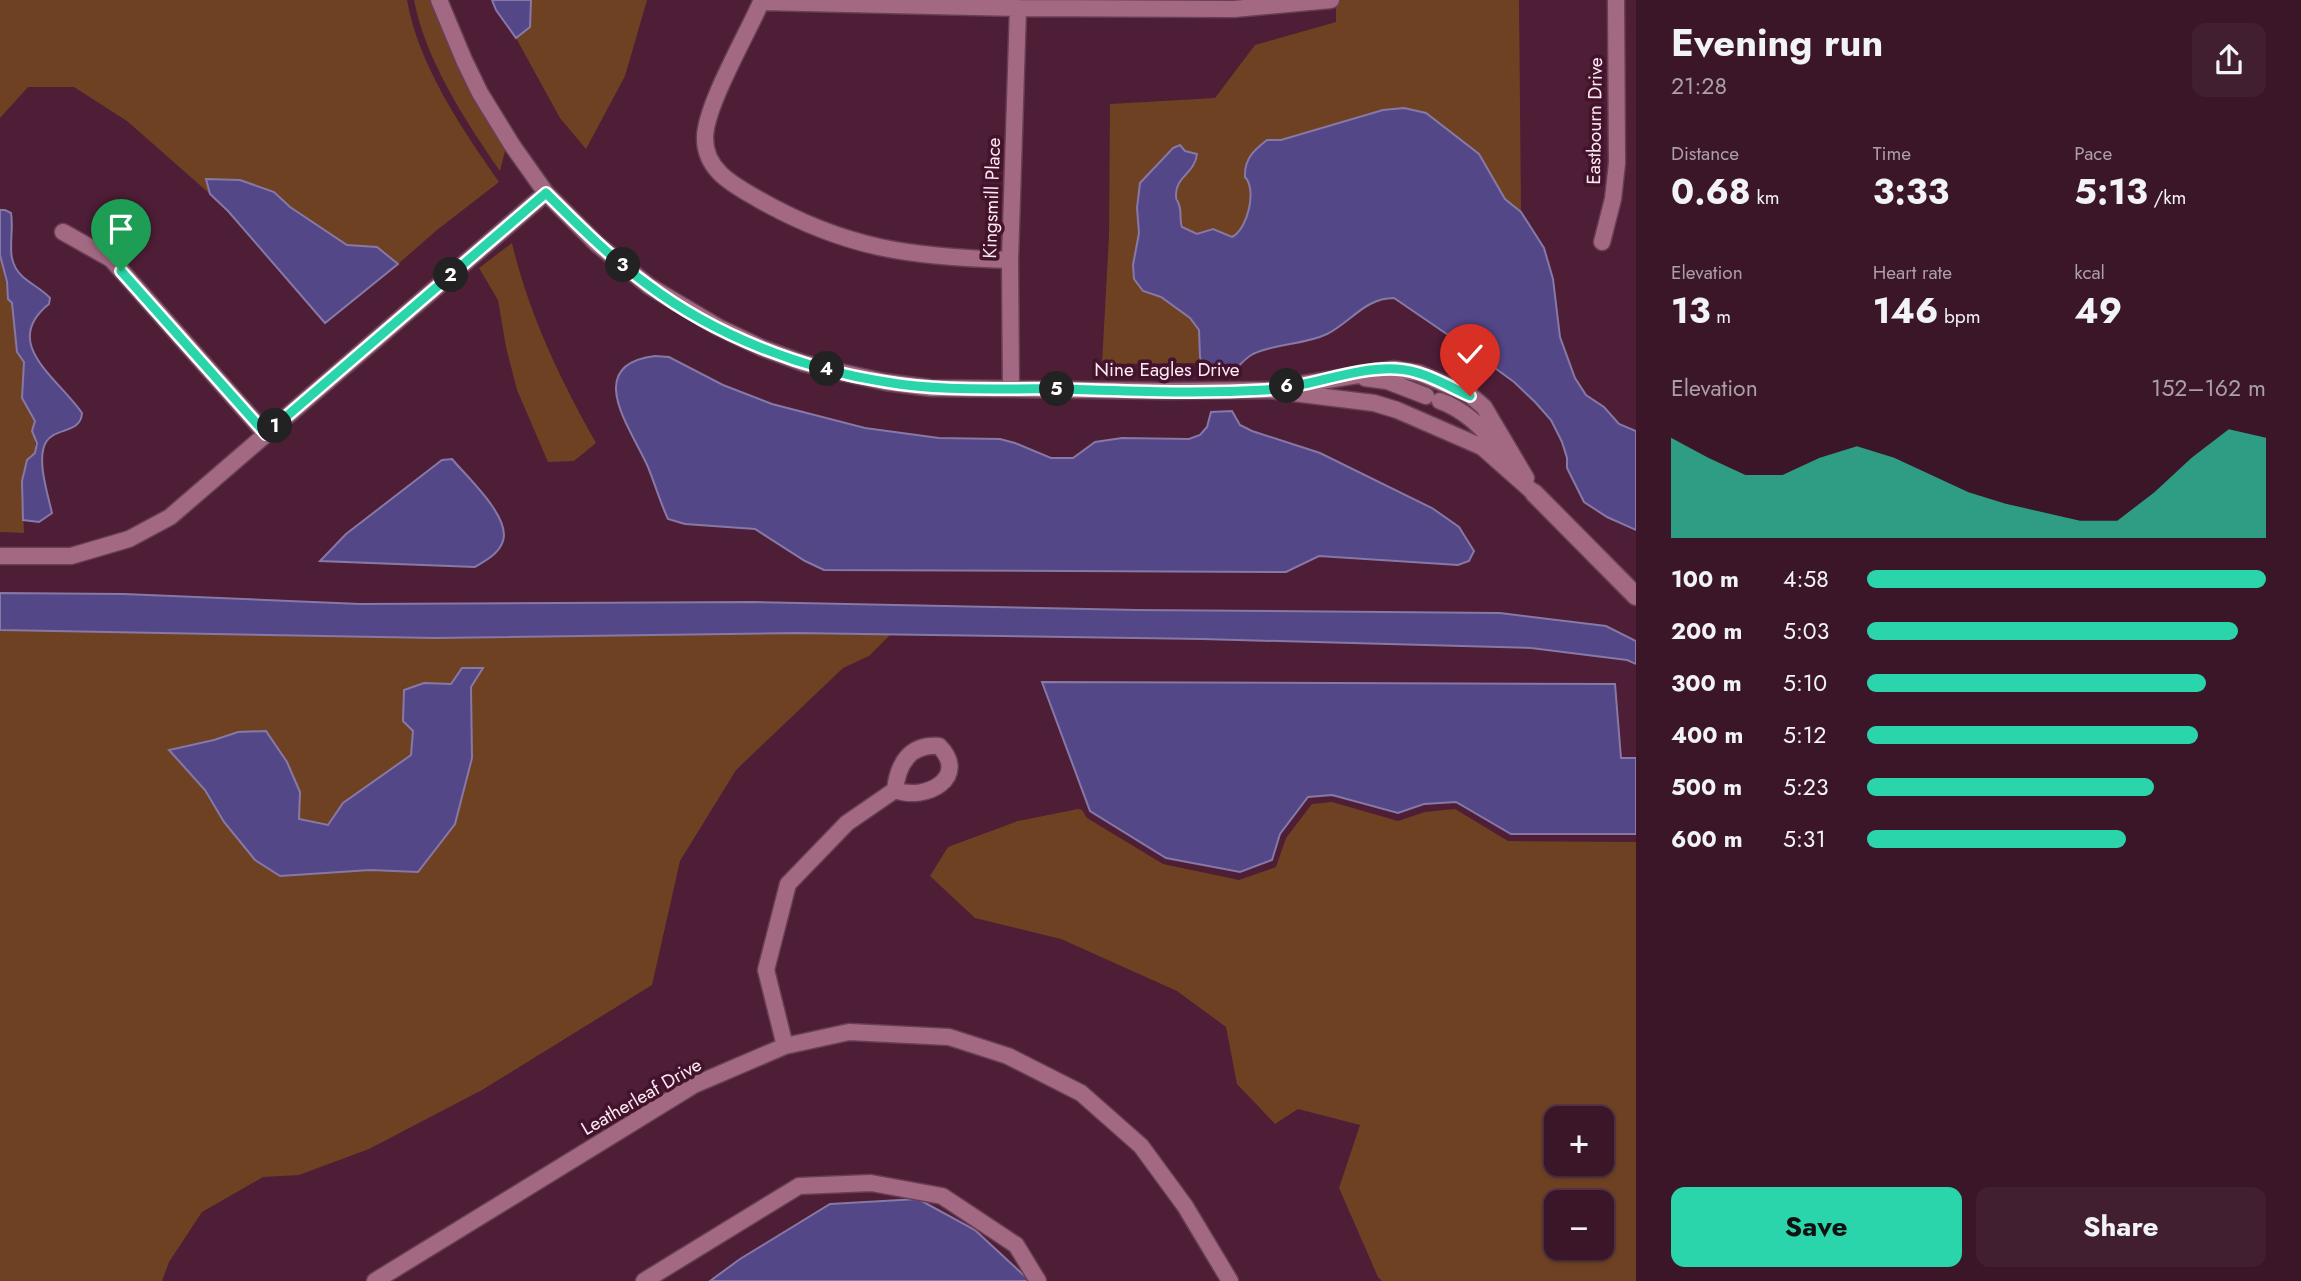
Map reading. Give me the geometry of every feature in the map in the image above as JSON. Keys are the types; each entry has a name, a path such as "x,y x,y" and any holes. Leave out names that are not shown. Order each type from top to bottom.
{"street":[{"name":"Nine Eagles Drive","path":"439,0 480,93 546,193 597,244 649,286 718,327 762,348 803,363 885,382 932,387 1268,390 1352,399 1397,410 1482,447 1534,492 1636,596"},
{"path":"1010,260 942,258 887,250 832,235 794,219 729,182 719,173 707,151 705,136 711,111 762,1 1018,8 1331,0"},
{"name":"Eastbourn Drive","path":"1602,242 1613,199 1618,163 1616,0"},
{"name":"Kingsmill Place","path":"1011,388 1010,260 1018,8"},
{"path":"0,556 71,555 129,539 170,517 546,193"},
{"path":"63,232 111,260 266,434"},
{"name":"Nine Eagles Drive","path":"1268,390 1395,369 1419,373 1470,396 1484,408 1534,492"},
{"name":"Nine Eagles Drive","path":"1348,375 1387,381 1451,405 1468,416 1491,438 1534,492"},
{"path":"785,1046 766,970 788,884 846,823 895,790"},
{"name":"Leatherleaf Drive","path":"375,1281 694,1085 785,1046 849,1032 949,1037 1008,1056 1081,1093 1141,1146 1185,1206 1230,1281"},
{"path":"644,1281 799,1186 871,1183 942,1196 1016,1245 1038,1281"}],"shaded area":[{"path":"0,0 407,0 431,72 499,182 398,264 377,247 347,245 290,207 274,192 207,179 210,194 127,121 74,87 28,87 0,118"},
{"path":"414,0 431,0 457,64 505,151 500,171 448,89 427,45"},
{"path":"492,0 531,0 530,27 516,38"},
{"path":"531,0 647,0 625,76 586,149 560,118 516,38 530,27"},
{"path":"1336,0 1519,0 1521,212 1505,199 1479,154 1404,108 1383,110 1281,140 1267,140 1248,159 1253,194 1240,233 1232,237 1213,229 1197,234 1182,227 1177,192 1178,185 1188,174 1137,208 1139,233 1133,265 1143,291 1175,306 1195,323 1200,334 1202,363 1102,364 1109,236 1110,104 1215,98 1255,45 1336,22"},
{"path":"1404,108 1426,113 1479,154 1505,199 1521,212 1544,248 1553,279 1560,337 1575,378 1586,395 1604,407 1619,424 1636,431 1636,530 1607,517 1584,502 1567,468 1562,442 1551,420 1535,402 1514,382 1394,298 1366,306 1327,334 1253,354 1233,372 1212,372 1202,363 1199,330 1190,318 1161,297 1143,291 1134,279 1133,265 1139,233 1137,208 1140,183 1173,148 1180,145 1185,151 1197,154 1193,166 1177,188 1176,198 1182,227 1197,234 1213,229 1232,237 1238,233 1249,208 1250,190 1245,177 1246,165 1254,151 1267,140 1281,140 1383,110"},
{"path":"206,179 240,180 274,192 290,207 347,245 377,247 398,264 325,323 228,211 210,194"},
{"path":"0,210 11,213 13,263 23,277 50,298 49,304 35,318 30,332 31,346 38,360 82,413 77,424 50,437 43,449 42,467 52,513 39,522 23,520 22,481 27,460 35,453 37,443 32,431 35,421 22,398 24,362 17,352 12,303 8,299 0,255"},
{"path":"512,243 527,296 547,346 596,443 574,461 548,462 517,390 498,300 479,268"},
{"path":"0,255 12,303 17,352 24,362 22,398 35,421 35,453 27,460 22,482 24,533 0,532"},
{"path":"655,356 669,357 723,385 772,404 865,428 939,438 1000,439 1051,458 1073,458 1095,442 1122,438 1189,439 1200,435 1207,427 1211,412 1232,411 1240,425 1252,431 1320,453 1432,508 1459,527 1474,551 1469,561 1458,565 1319,556 1286,572 824,570 755,529 685,524 668,519 648,467 624,418 616,385 620,372 633,362"},
{"path":"452,459 486,498 501,521 503,541 491,557 475,567 320,561 346,534 442,460"},
{"path":"0,593 124,594 360,604 753,602 1136,610 1500,613 1606,626 1636,641 1636,664 1627,660 1531,648 1202,639 795,633 435,638 0,630"},
{"path":"0,630 435,638 795,633 890,635 869,656 843,668 736,770 680,861 652,985 482,1090 369,1149 299,1175 263,1177 202,1212 169,1262 162,1281 0,1281"},
{"path":"462,668 483,668 471,687 472,758 455,824 418,872 370,870 280,876 255,860 224,822 205,790 169,750 238,732 266,731 287,762 300,792 299,819 328,825 343,803 411,755 413,731 403,721 404,690 424,683 451,684"},
{"path":"1042,682 1615,684 1621,758 1636,758 1636,834 1511,834 1456,802 1424,804 1398,813 1332,795 1308,797 1280,834 1272,860 1240,872 1166,858 1090,811"},
{"path":"1332,802 1398,821 1425,812 1455,809 1508,841 1636,842 1636,1281 1382,1281 1339,1188 1360,1125 1298,1109 1275,1124 1237,1084 1226,1027 1177,991 1061,939 975,918 930,876 948,847 1018,821 1078,809 1082,810 1087,818 1163,864 1239,880 1276,867 1286,838 1312,804"},
{"path":"918,1199 975,1230 1030,1281 710,1281 740,1259 830,1204"}],"route":[{"path":"121,271 266,434 546,193 597,244 649,286 683,308 762,348 803,363 885,382 932,387 1268,390 1395,369 1419,373 1470,396"}]}
